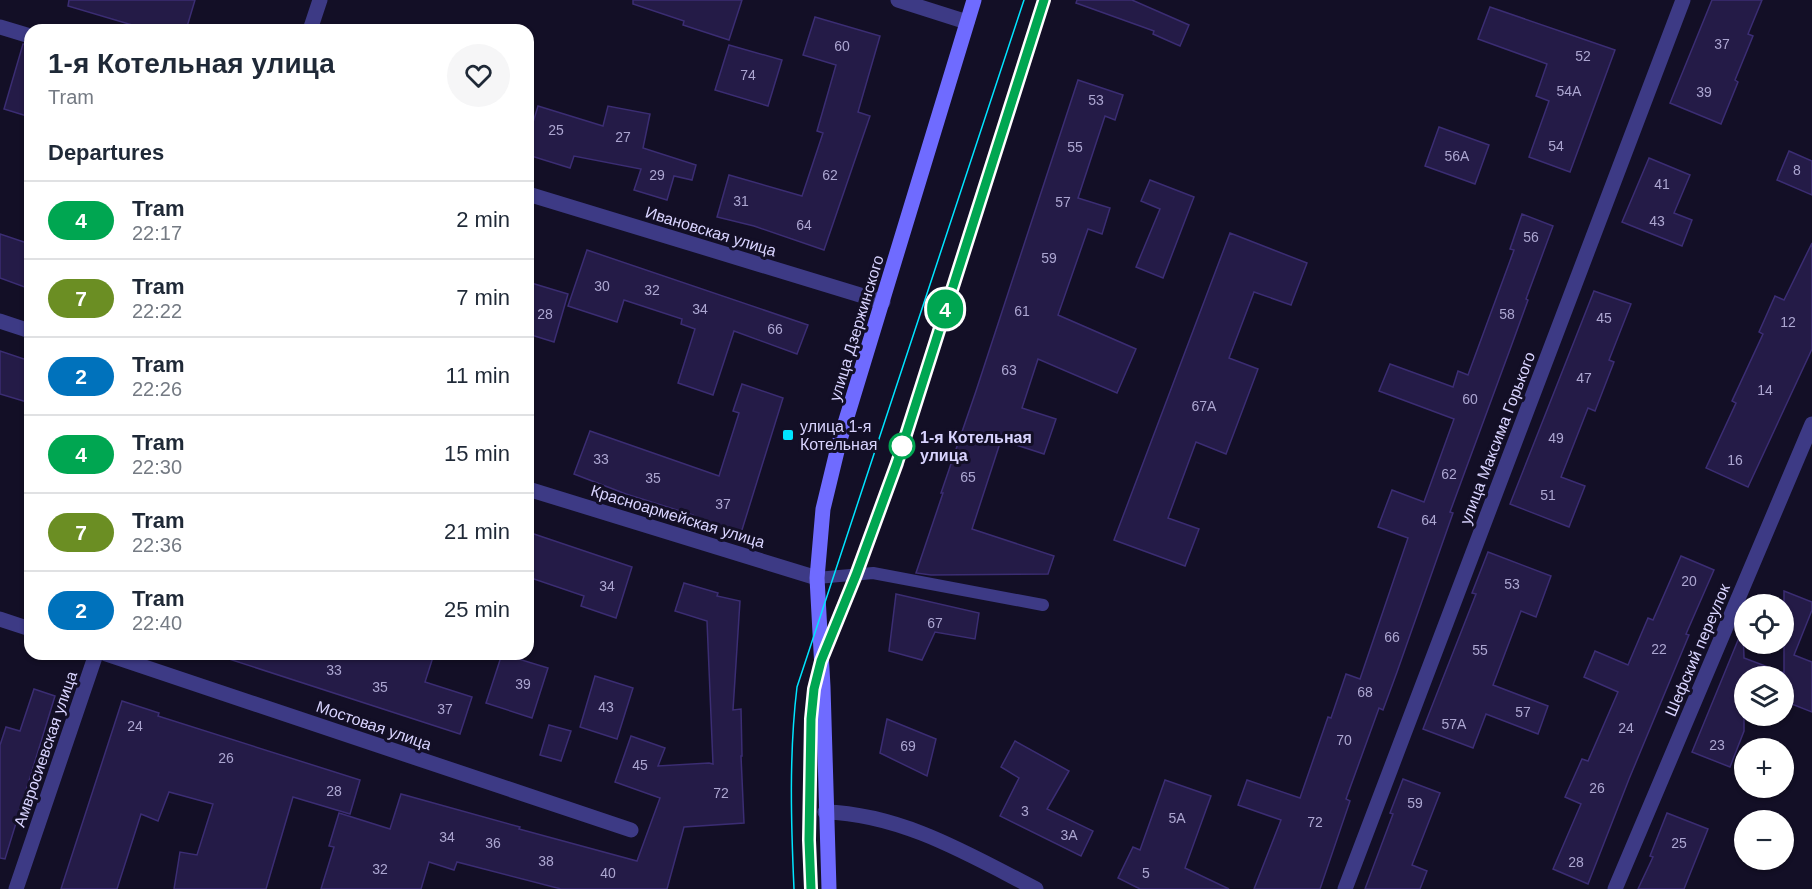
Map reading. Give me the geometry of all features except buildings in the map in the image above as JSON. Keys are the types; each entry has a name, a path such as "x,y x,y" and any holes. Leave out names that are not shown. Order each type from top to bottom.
{"main road":[{"name":"улица Дзержинского","path":"829,889 823,687 816,578 823,509 839,443 974,0"}],"street":[{"path":"312,24 320,0"},
{"path":"898,0 967,22"},
{"name":"улица Максима Горького","path":"1346,889 1683,0"},
{"path":"0,27 24,34"},
{"name":"Ивановская улица","path":"534,197 883,302"},
{"path":"0,321 24,329"},
{"name":"Шефский переулок","path":"1615,889 1812,424"},
{"name":"Красноармейская улица","path":"534,491 816,578"},
{"path":"0,619 24,627"},
{"name":"Амвросиевская улица","path":"16,889 94,660"},
{"name":"Мостовая улица","path":"124,660 631,830"},
{"path":"825,812 866,816 906,828 954,846 1036,889"}],"lane":[{"path":"816,578 873,573 1043,605"}],"tram line":[{"path":"794,889 792,762 797,687 1024,0"},
{"path":"811,889 809,840 811,719 814,689 821,661 856,575 897,463 1044,0"},
{"name":"4","path":"811,889 809,840 811,719 814,689 821,661 856,575 897,463 1044,0"}],"place":[{"name":"улица 1-я Котельная","path":"788,435"},
{"name":"1-я Котельная улица","path":"902,446"}]}
